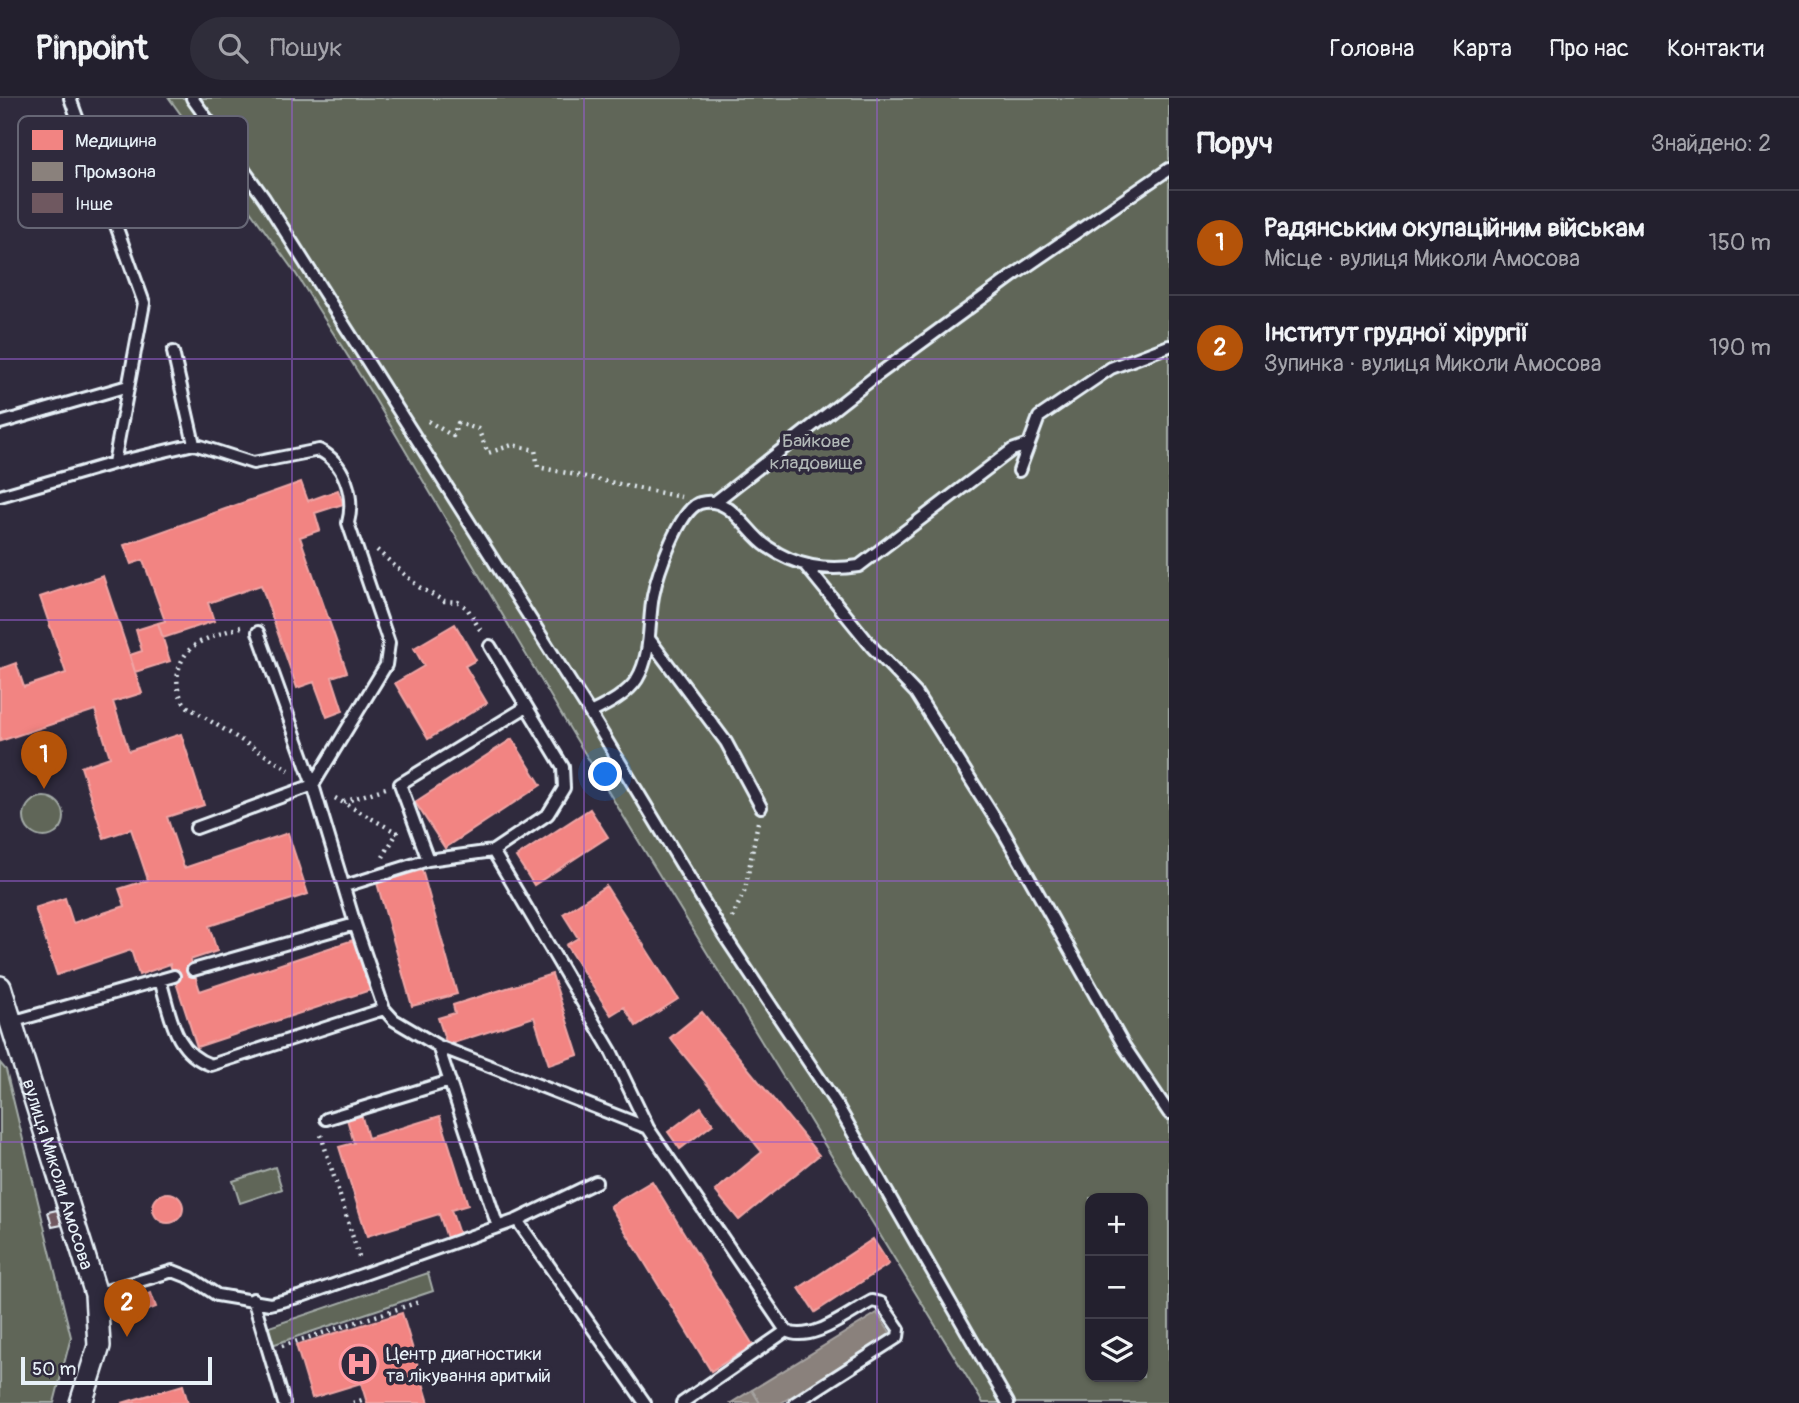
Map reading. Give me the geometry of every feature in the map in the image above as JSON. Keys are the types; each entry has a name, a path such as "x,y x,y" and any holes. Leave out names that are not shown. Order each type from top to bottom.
{"street":[{"name":"вулиця Миколи Амосова","path":"0,987 96,1294 99,1346 81,1403"}],"lane":[{"path":"70,98 76,116"},
{"path":"192,98 205,116"},
{"path":"248,176 396,404 449,494 590,713 724,935 837,1105 1009,1403"},
{"path":"715,502 876,376 1003,283 1167,176"},
{"path":"114,463 144,303 117,228"},
{"path":"1019,471 1039,417 1111,368 1169,346"},
{"path":"173,352 194,444"},
{"path":"0,423 128,386"},
{"path":"0,496 114,463 194,444 253,463 306,450 319,450 338,463 353,507 348,523 389,643 386,666 313,785 195,828"},
{"path":"590,713 612,703 637,680 650,640 653,595 667,551 685,515 698,503 715,502 731,510 767,547 806,566 830,570 859,566 1012,450 1029,444"},
{"path":"806,566 873,647 916,693 1003,831 1124,1046 1169,1113"},
{"path":"258,632 313,785 384,1009 394,1020 438,1046 648,1128"},
{"path":"650,640 726,742 761,807"},
{"path":"345,886 428,860 493,851 548,814 564,788 563,767 490,646"},
{"path":"428,860 400,784 526,707"},
{"path":"493,851 611,1051 648,1128 786,1331 796,1336 811,1333 872,1301 881,1303 899,1329 898,1338 795,1403"},
{"path":"193,970 355,923"},
{"path":"11,1023 174,976"},
{"path":"160,980 181,1046 195,1059 211,1065 384,1009"},
{"path":"438,1046 498,1227"},
{"path":"326,1119 450,1082"},
{"path":"96,1294 173,1271 191,1278 217,1295 253,1298 270,1304 302,1296 517,1220 596,1182"},
{"path":"517,1220 645,1403"},
{"path":"253,1298 284,1403"},
{"path":"682,1403 786,1331"}],"path":[{"path":"396,404 453,436 458,423 478,429 488,453 512,445 536,450 538,467 698,503"},
{"path":"348,523 419,587 444,601 458,602 467,608 490,646"},
{"path":"258,632 249,626 239,628 195,645 182,661 177,684 179,695 188,707 313,785 423,848"},
{"path":"343,802 400,784"},
{"path":"724,935 745,890 761,807"},
{"path":"370,878 410,811"},
{"path":"326,1119 319,1129 364,1274"},
{"path":"268,1351 419,1302"},
{"path":"353,1403 362,1400"}],"green space":[{"name":"Байкове кладовище","path":"169,98 1169,98 1169,1403 983,1403 573,734 373,396 296,274 248,207 248,116 182,116"},
{"path":"44,797 58,803 64,817 58,831 44,837 30,831 24,817 30,803"},
{"path":"0,1063 6,1070 71,1337 54,1403 0,1403"},
{"path":"275,1167 282,1189 240,1203 233,1181"},
{"path":"428,1273 433,1291 269,1346 263,1329"}],"building: Медицина":[{"path":"301,482 308,501 338,490 343,504 315,513 320,530 300,537 347,672 332,677 343,711 327,717 314,682 297,688 261,585 208,603 214,621 163,638 158,623 165,621 143,560 131,564 124,545"},
{"path":"103,576 142,693 113,702 129,751 181,734 204,805 167,817 184,868 288,833 308,894 209,926 217,951 190,960 200,991 353,940 370,990 197,1047 170,964 139,975 131,950 57,975 35,908 65,898 73,923 125,906 119,889 148,880 131,829 104,838 81,767 110,757 95,710 0,741 0,669 16,663 24,687 66,673 40,597"},
{"path":"158,623 170,661 135,672 130,655 142,651 136,630"},
{"path":"455,624 476,660 465,666 487,703 428,739 395,683 424,666 414,648"},
{"path":"512,739 541,785 445,848 415,802"},
{"path":"590,809 608,837 534,885 516,857"},
{"path":"422,870 457,994 412,1006 377,883"},
{"path":"606,886 678,999 636,1026 624,1007 611,1015 566,945 578,938 563,914"},
{"path":"552,974 578,1055 549,1065 534,1017 447,1045 438,1018 455,1013 453,1005"},
{"path":"702,1012 819,1155 739,1220 715,1191 762,1152 670,1038"},
{"path":"701,1107 713,1124 680,1149 668,1132"},
{"path":"361,1114 368,1138 440,1116 468,1205 451,1210 459,1234 447,1238 439,1214 367,1236 339,1147 354,1143 347,1119"},
{"path":"652,1181 753,1345 711,1371 610,1206"},
{"path":"168,1193 179,1197 183,1208 179,1219 168,1223 157,1219 153,1208 157,1197"},
{"path":"873,1239 889,1264 815,1312 799,1288"},
{"path":"151,1293 156,1307 141,1313 137,1299"},
{"name":"Центр диагностики та лікування аритмій","path":"402,1313 429,1403 367,1403 361,1383 312,1398 296,1345"},
{"path":"183,1385 188,1403 122,1403"}],"building: Промзона":[{"path":"877,1313 891,1334 781,1403 760,1403 752,1390"},
{"path":"752,1390 760,1403 731,1403"}],"building: Інше":[{"path":"57,1210 62,1225 52,1227 48,1212"}],"place":[{"name":"Радянським окупаційним військам","path":"44,789"},
{"name":"Інститут грудної хірургії","path":"127,1337"},
{"name":"Центр диагностики та лікування аритмій","path":"359,1364"}]}
